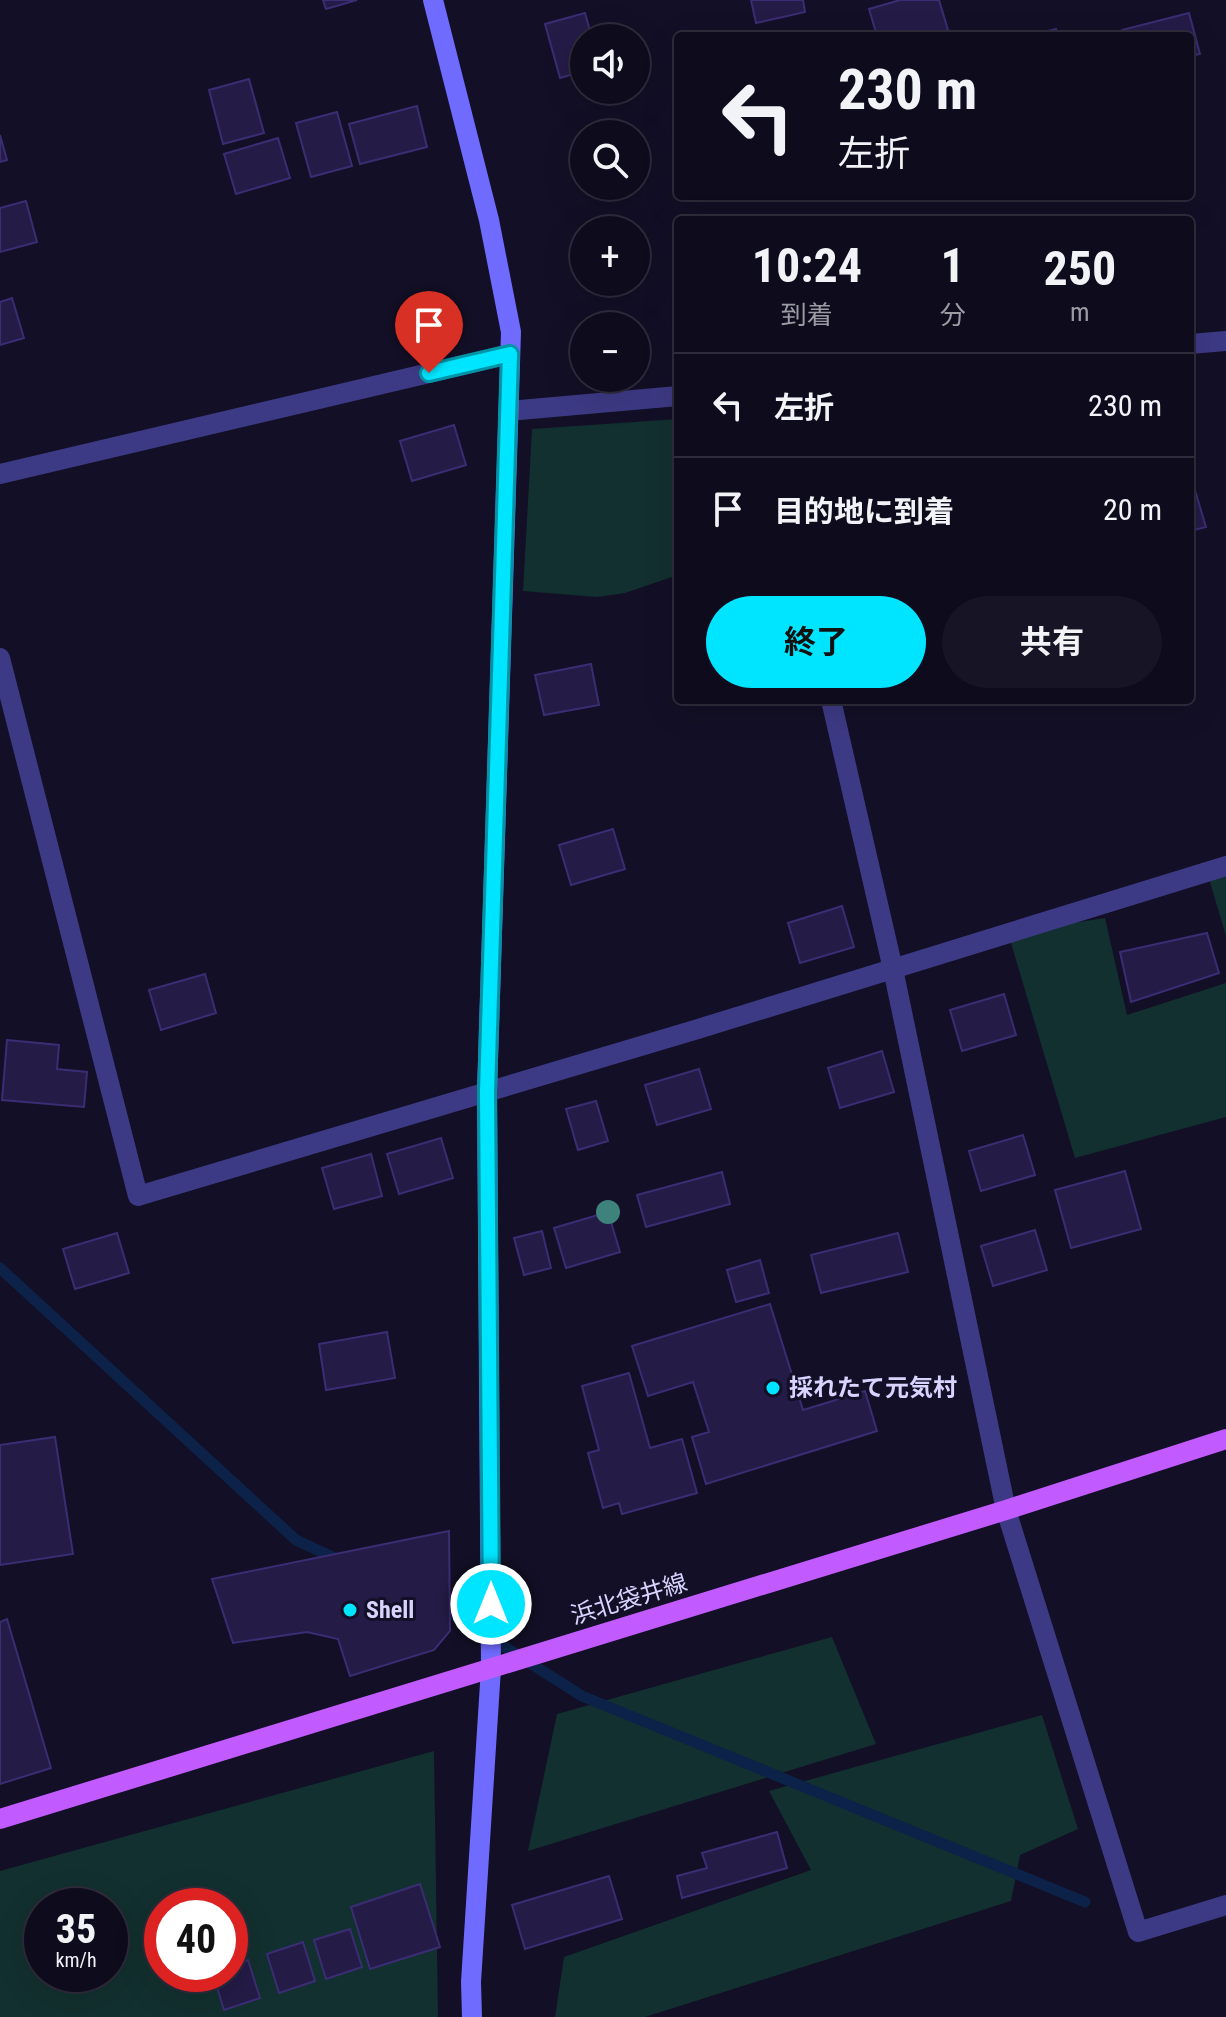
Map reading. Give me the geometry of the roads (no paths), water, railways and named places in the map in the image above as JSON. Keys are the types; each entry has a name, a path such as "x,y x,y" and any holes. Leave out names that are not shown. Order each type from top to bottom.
{"main road":[{"name":"浜北袋井線","path":"0,1819 1006,1510 1226,1439"}],"street":[{"path":"433,0 489,220 511,332 487,1092 491,1668 471,1982 472,2017"},
{"path":"1194,344 1226,341"},
{"path":"0,474 510,354"},
{"path":"508,411 674,396"},
{"path":"0,658 138,1196 1226,866"},
{"path":"832,704 893,969 1006,1510 1138,1932 1226,1905"}],"waterway":[{"path":"0,1268 296,1540 341,1561"},
{"path":"437,1604 582,1696 1085,1902"}],"place":[{"name":"採れたて元気村","path":"773,1388"},
{"name":"Shell","path":"350,1610"}]}
